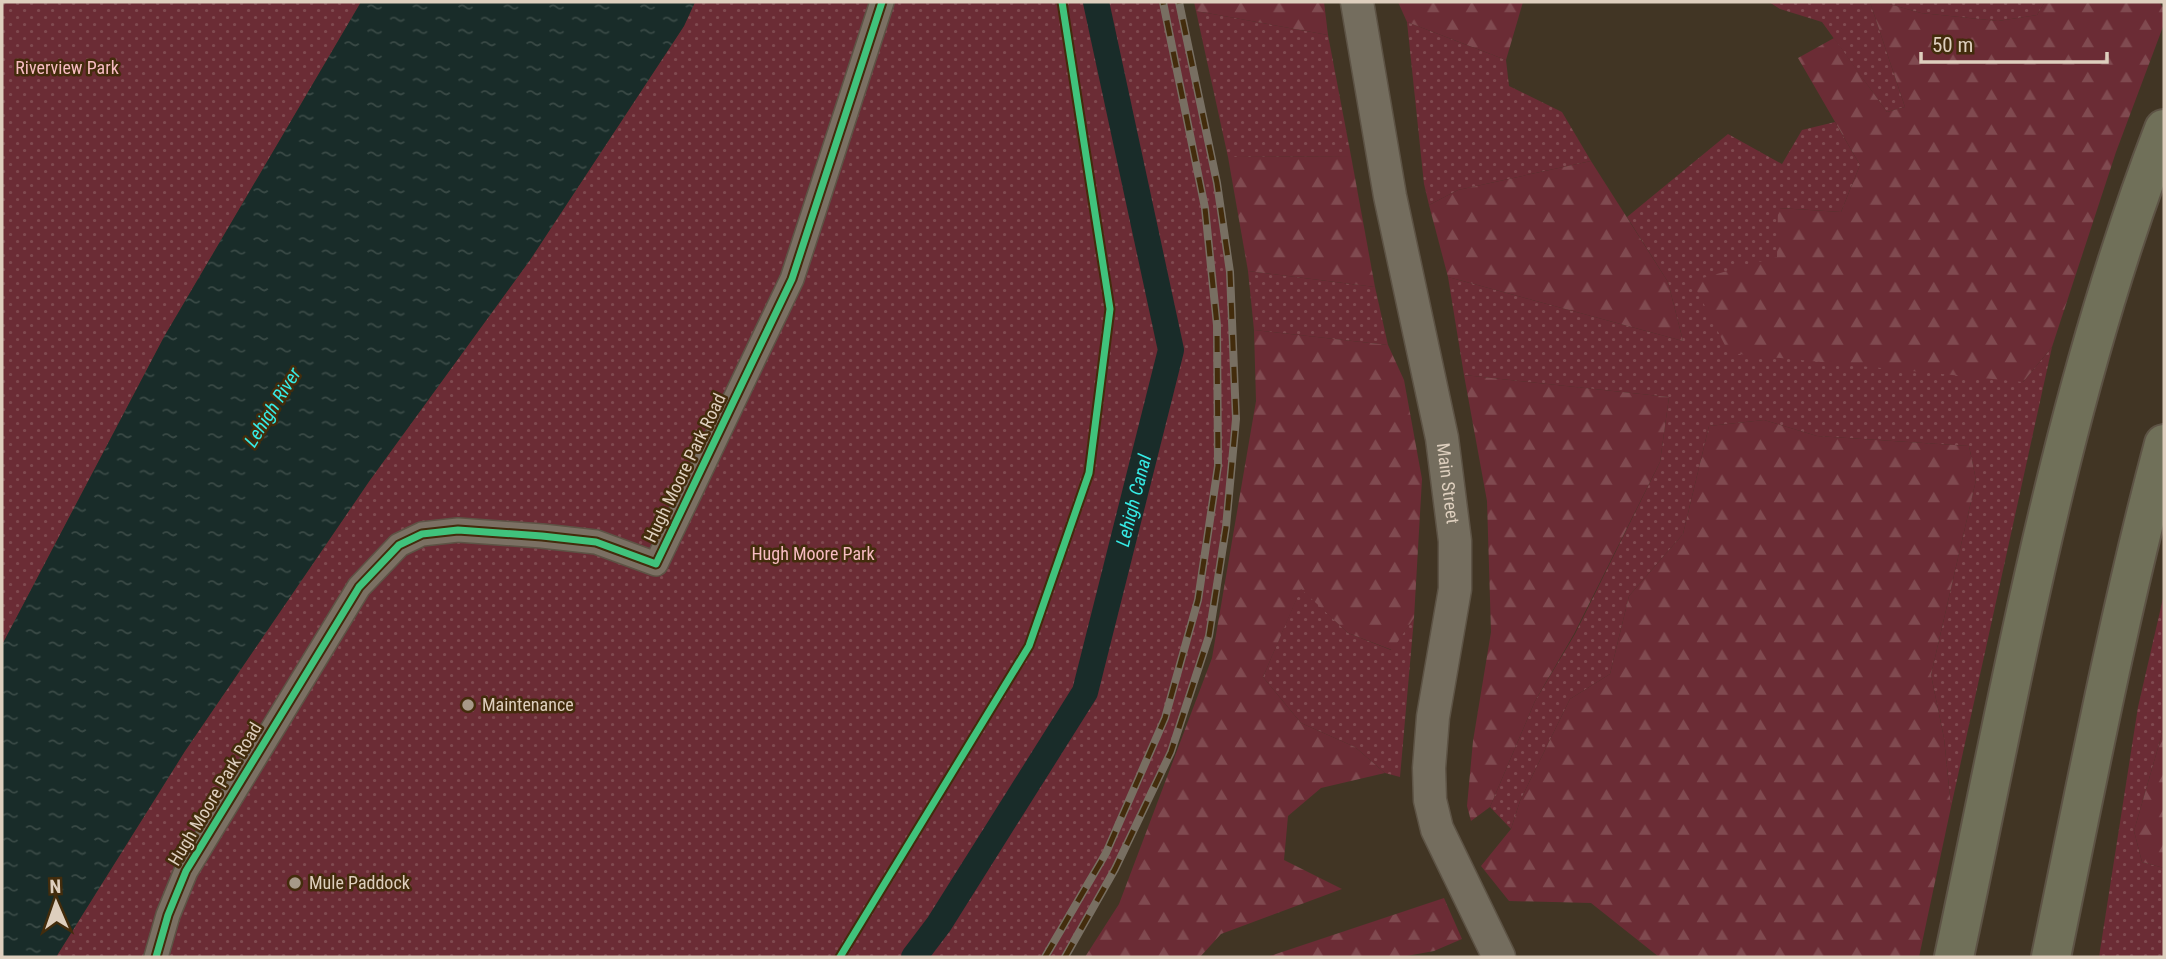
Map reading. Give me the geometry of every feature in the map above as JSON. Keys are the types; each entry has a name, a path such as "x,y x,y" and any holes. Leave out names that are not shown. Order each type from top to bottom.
{"highway":[{"path":"1954,957 2045,529 2064,452 2127,232 2164,129"},
{"path":"2051,957 2099,726 2164,444"}],"main road":[{"name":"Main Street","path":"1357,2 1390,196 1442,438 1455,541 1455,589 1433,717 1429,768 1430,800 1437,829 1499,957"}],"street":[{"name":"Hugh Moore Park Road","path":"156,957 168,915 186,871 359,587 399,545 422,534 458,530 542,536 596,542 656,564 792,279 881,2"}],"green space":[{"name":"Riverview Park","path":"2,2 361,2 164,337 2,645"},
{"name":"Hugh Moore Park","path":"695,2 1179,2 1217,183 1230,272 1236,419 1226,527 1209,636 1171,752 1115,869 1065,957 56,957 185,751 370,480 530,260 684,26"},
{"path":"1194,2 1324,2 1328,35 1196,11"},
{"path":"1398,2 1523,2 1506,60 1407,22"},
{"path":"1769,2 1870,2 1905,107 1887,112 1822,22 1780,9"},
{"path":"1870,2 1882,2 1921,13 1998,21 2037,15 2045,2 2159,2 2164,9 2164,24 2116,152 2052,347 2023,382 1729,353 1692,281 1777,257 1778,208 1841,212 1860,165 1798,58 1834,38 1887,112 1905,107"},
{"path":"1882,2 2045,2 2037,15 1998,21 1921,13"},
{"path":"1196,11 1328,35 1351,156 1228,157"},
{"path":"1407,22 1506,60 1509,86 1562,112 1591,161 1458,190 1429,205 1424,184"},
{"path":"1835,122 1860,165 1841,212 1779,208 2023,382 2052,347 1951,807 1944,738 1931,675 1976,480 1969,446 1817,436 1764,420 1709,426 1683,534 1629,596 1610,674 1570,699 1520,801 1511,829 1490,807 1535,701 1575,634 1660,462 1669,397 1464,375 1448,277 1683,341 1668,282 1627,217 1728,134 1782,164 1802,130"},
{"path":"1351,156 1375,287 1248,271 1228,157"},
{"path":"1591,161 1668,282 1683,341 1448,277 1429,205 1458,190"},
{"path":"1248,271 1375,287 1388,345 1254,330"},
{"path":"1254,330 1388,345 1404,380 1422,479 1414,618 1392,650 1348,633 1301,589 1263,677 1301,723 1355,747 1385,773 1321,788 1288,816 1284,860 1342,889 1221,934 1200,957 1085,957 1119,904 1212,658 1256,401"},
{"path":"1464,375 1669,397 1660,462 1574,634 1535,701 1490,807 1471,821 1467,806 1473,741 1491,632 1487,501"},
{"path":"1764,420 1817,436 1969,446 1976,480 1931,675 1944,738 1951,807 1919,957 1659,957 1591,903 1509,901 1481,866 1511,829 1520,801 1570,699 1610,674 1629,596 1683,534 1709,426"},
{"path":"1301,588 1348,633 1391,650 1414,618 1400,777 1385,773 1355,747 1301,723 1263,677"},
{"path":"2164,594 2164,727 2134,831 2142,862 2164,868 2164,957 2099,957 2138,707"},
{"path":"2164,727 2164,868 2142,862 2134,831"},
{"path":"1444,898 1462,939 1434,951 1401,957 1267,957"}],"water":[{"name":"Lehigh River","path":"361,2 695,2 684,26 530,260 370,480 185,751 56,957 2,957 2,645 164,337"}],"waterway":[{"name":"Lehigh Canal","path":"914,957 939,924 1085,692 1171,350 1096,2"}],"railway":[{"path":"1045,957 1106,853 1165,718 1198,600 1218,466 1217,325 1205,208 1163,2"},
{"path":"1065,957 1115,869 1171,752 1209,636 1226,527 1236,419 1230,272 1217,183 1179,2"}],"cycle path":[{"path":"156,957 168,915 186,871 359,587 399,545 422,534 458,530 542,536 596,542 656,564 792,279 882,2"},
{"path":"840,957 1029,646 1089,473 1110,309 1062,2"}],"place":[{"name":"Maintenance","path":"468,705"},
{"name":"Mule Paddock","path":"295,883"}]}
